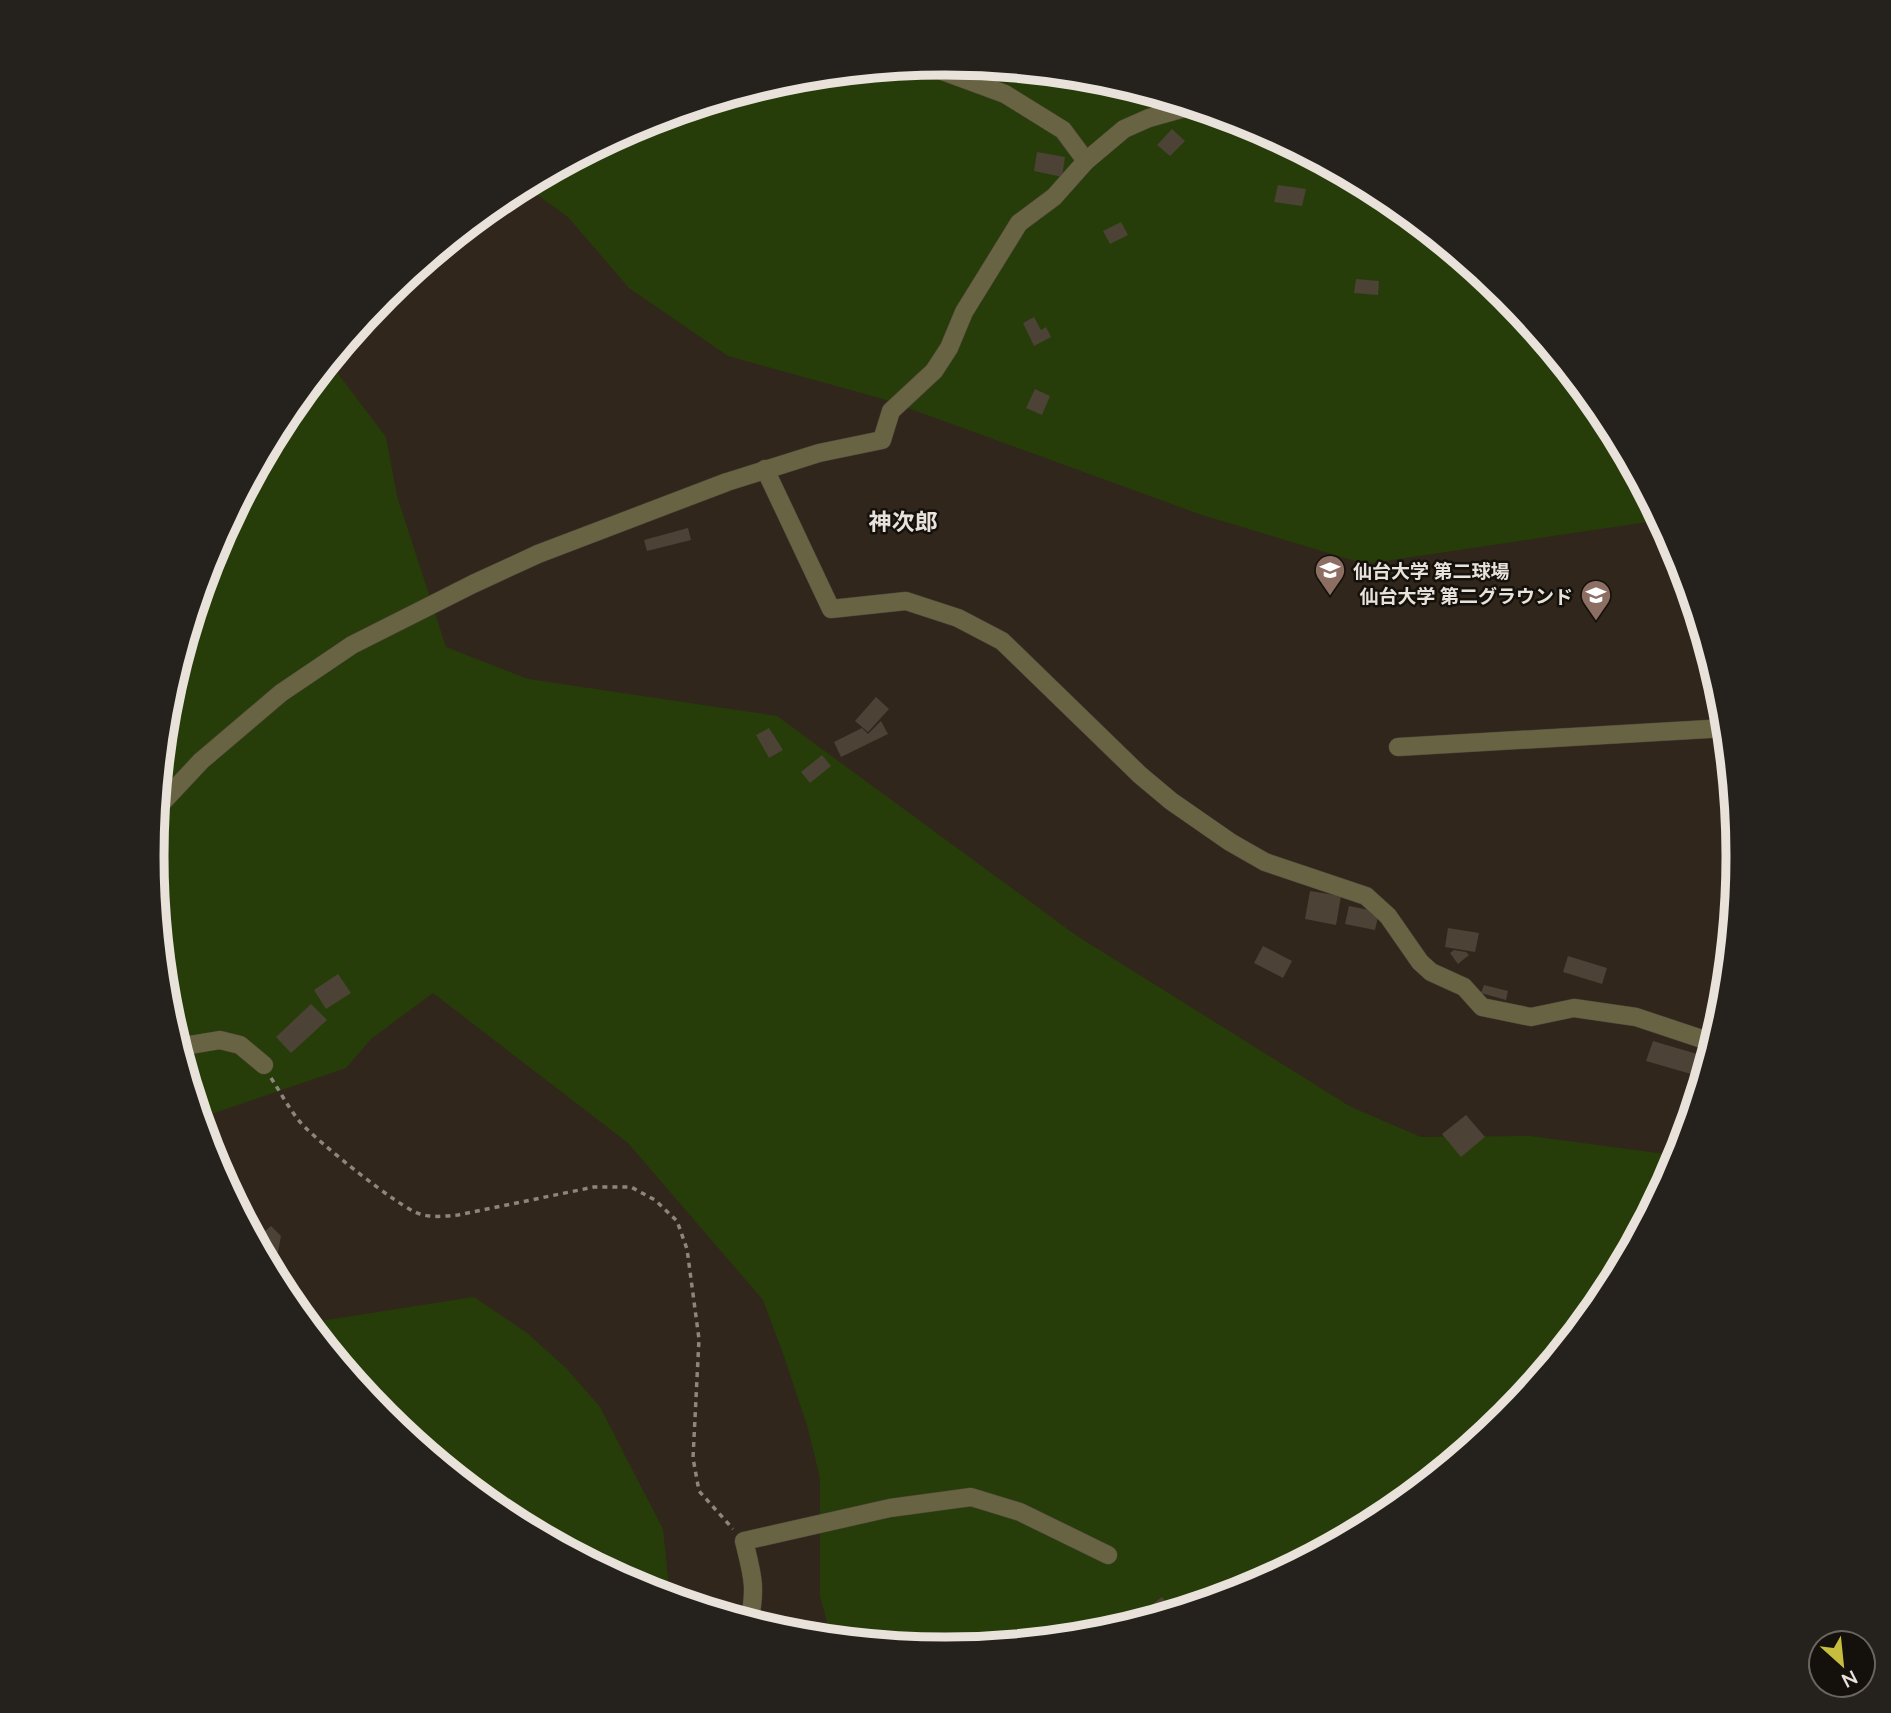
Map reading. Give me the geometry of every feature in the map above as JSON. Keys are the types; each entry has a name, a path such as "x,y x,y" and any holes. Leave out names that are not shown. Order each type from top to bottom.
{"street":[{"path":"954,75 1005,94 1063,130 1086,161"},
{"path":"167,798 201,761 281,693 352,645 473,584 538,554 765,469 819,453 882,440 891,411 934,371 949,348 964,313 1019,223 1054,197 1086,161 1124,129 1176,111"},
{"path":"765,469 831,609 906,601 958,618 1002,641 1140,775 1171,801 1230,842 1265,862 1366,896 1388,915 1420,962 1431,972 1464,987 1482,1006 1531,1017 1574,1008 1636,1017 1705,1040"},
{"path":"1398,747 1716,729"},
{"path":"188,1045 220,1040 240,1045 264,1065"},
{"path":"751,1613 755,1597 744,1541 890,1508 971,1497 1020,1512 1108,1555"}],"path":[{"path":"264,1065 289,1107 310,1133 400,1204 420,1214 440,1217 458,1215 594,1187 631,1187 655,1200 677,1221 687,1249 699,1339 693,1458 699,1491 744,1541"}],"green space":[{"path":"946,75 1047,82 1148,102 1244,135 1336,180 1380,207 1461,269 1533,341 1565,381 1622,466 1651,522 1365,564 1202,515 883,399 728,356 629,288 568,217 534,193 600,156 647,135 694,117 793,90 894,77"},
{"path":"335,370 386,437 397,496 446,647 528,679 777,716 1077,936 1351,1107 1421,1137 1530,1136 1667,1154 1646,1202 1595,1291 1533,1372 1461,1444 1380,1506 1291,1557 1197,1596 1148,1611 1098,1623 997,1636 894,1636 829,1629 820,1596 820,1478 807,1425 763,1300 628,1143 433,993 371,1039 346,1068 209,1115 179,1009 166,908 164,856 166,805 179,704 206,605 245,511 269,466 296,422"},
{"path":"474,1297 527,1333 567,1369 600,1407 663,1529 669,1586 600,1557 555,1533 470,1476 430,1444 393,1409 358,1372 318,1321"}],"building":[{"path":"1172,129 1185,141 1170,156 1157,145"},
{"path":"1037,152 1065,157 1062,177 1034,171"},
{"path":"1278,185 1306,189 1302,206 1274,202"},
{"path":"1121,222 1128,235 1110,244 1103,231"},
{"path":"1356,279 1379,281 1378,295 1354,293"},
{"path":"1034,317 1041,330 1046,327 1051,337 1034,346 1023,323"},
{"path":"1035,389 1050,396 1042,415 1026,408"},
{"path":"688,528 691,540 647,551 644,540"},
{"path":"876,697 889,709 868,732 855,721"},
{"path":"881,721 888,734 841,757 834,742 862,728 868,734"},
{"path":"769,728 783,750 769,758 756,735"},
{"path":"822,755 831,766 810,783 801,772"},
{"path":"1310,891 1341,896 1336,925 1305,919"},
{"path":"1349,906 1379,912 1375,930 1345,924"},
{"path":"1448,928 1479,933 1475,952 1445,947"},
{"path":"1263,946 1292,961 1283,978 1254,963"},
{"path":"1454,950 1469,955 1458,964 1450,953"},
{"path":"1568,956 1607,968 1602,984 1563,972"},
{"path":"338,974 351,993 326,1009 314,990"},
{"path":"1484,985 1508,991 1506,1000 1481,993"},
{"path":"311,1004 327,1020 291,1053 276,1037"},
{"path":"1653,1041 1697,1054 1691,1074 1646,1061"},
{"path":"1466,1115 1485,1137 1461,1157 1442,1134"},
{"path":"271,1226 281,1236 278,1252 274,1255 269,1247 262,1234"},
{"path":"1162,1597 1168,1605 1148,1611 1142,1612"}],"place":[{"name":"仙台大学 第二球場","path":"1330,597"},
{"name":"仙台大学 第二グラウンド","path":"1596,622"}],"district":[{"name":"神次郎","path":"903,521"}]}
